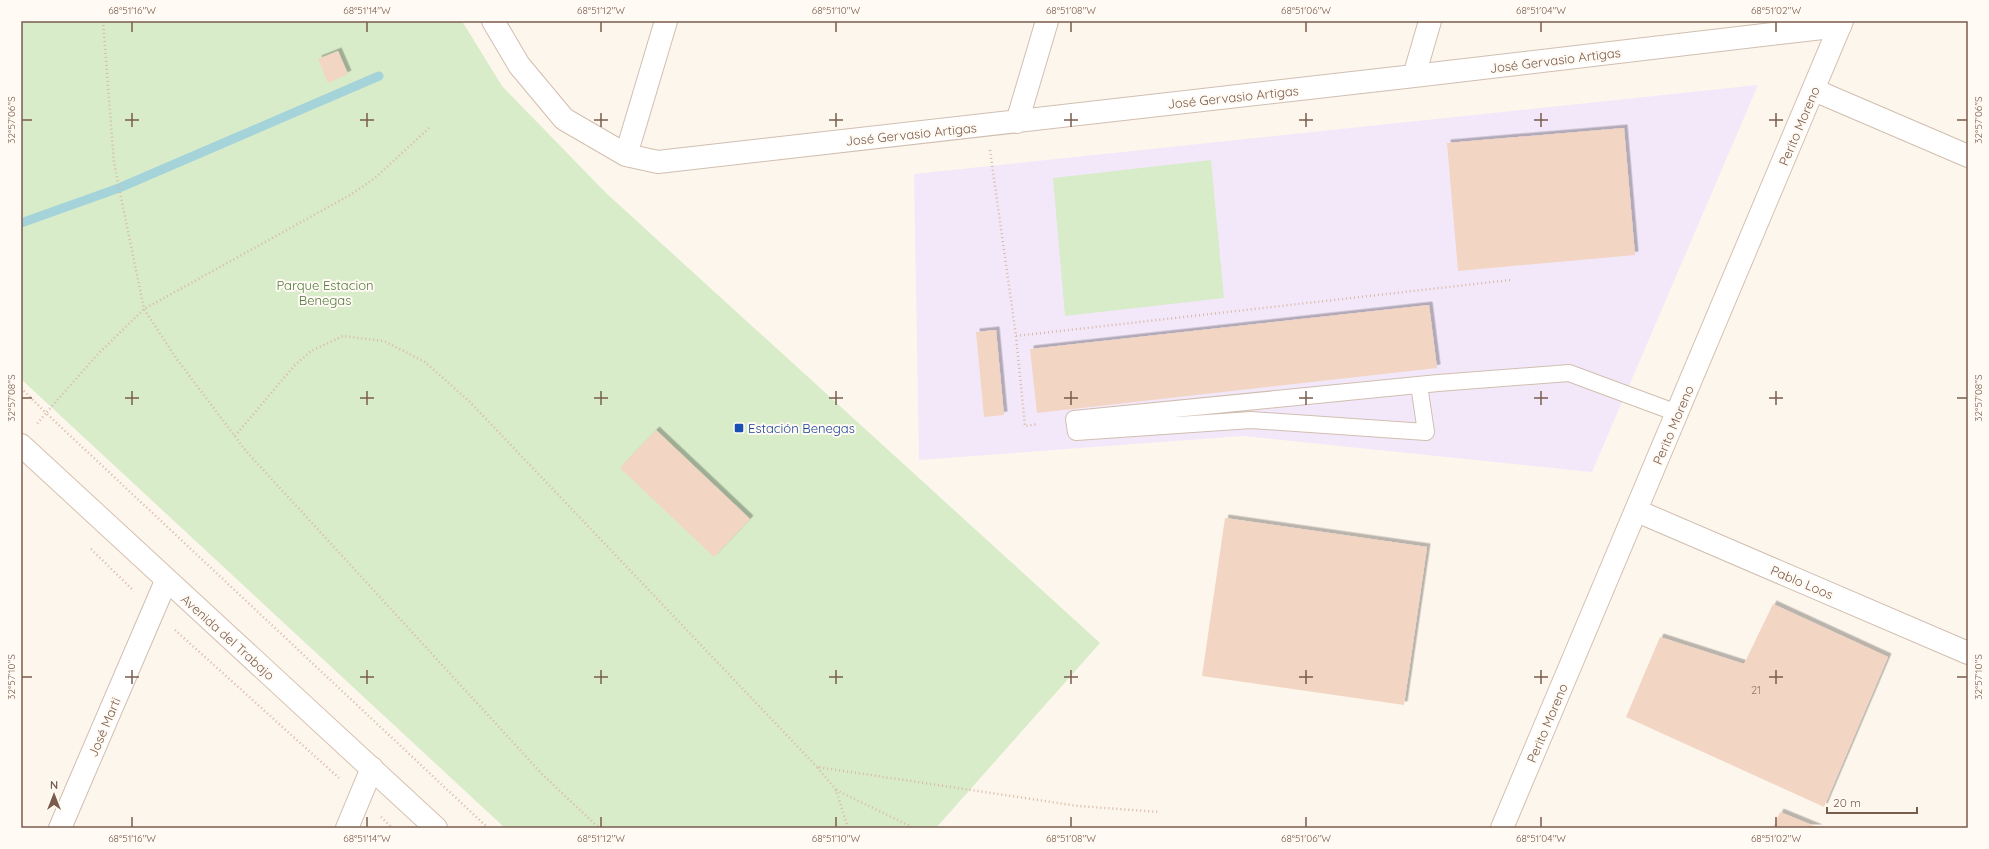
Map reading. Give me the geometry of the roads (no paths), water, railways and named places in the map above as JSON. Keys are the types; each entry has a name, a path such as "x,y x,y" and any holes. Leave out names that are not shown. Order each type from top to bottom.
{"street":[{"name":"José Gervasio Artigas","path":"493,21 519,65 564,119 626,155 658,162 1414,76 1841,23"},
{"path":"626,155 666,21"},
{"path":"1017,122 1046,21"},
{"path":"1414,76 1430,21"},
{"name":"Perito Moreno","path":"1502,828 1637,511 1841,23"},
{"path":"1814,90 1968,156"},
{"name":"Avenida del Trabajo","path":"21,445 166,581 436,828"},
{"name":"Pablo Loos","path":"1637,511 1968,653"},
{"name":"José Marti","path":"60,828 166,581"},
{"path":"347,828 372,768"}],"lane":[{"path":"1419,385 1426,432 1252,420 1076,432 1074,419 1419,385 1569,373 1677,413"}],"waterway":[{"path":"21,223 119,188 379,76"}],"place":[{"name":"Estación Benegas","path":"739,428"}],"park label":[{"name":"Parque Estacion Benegas","path":"325,292"}]}
